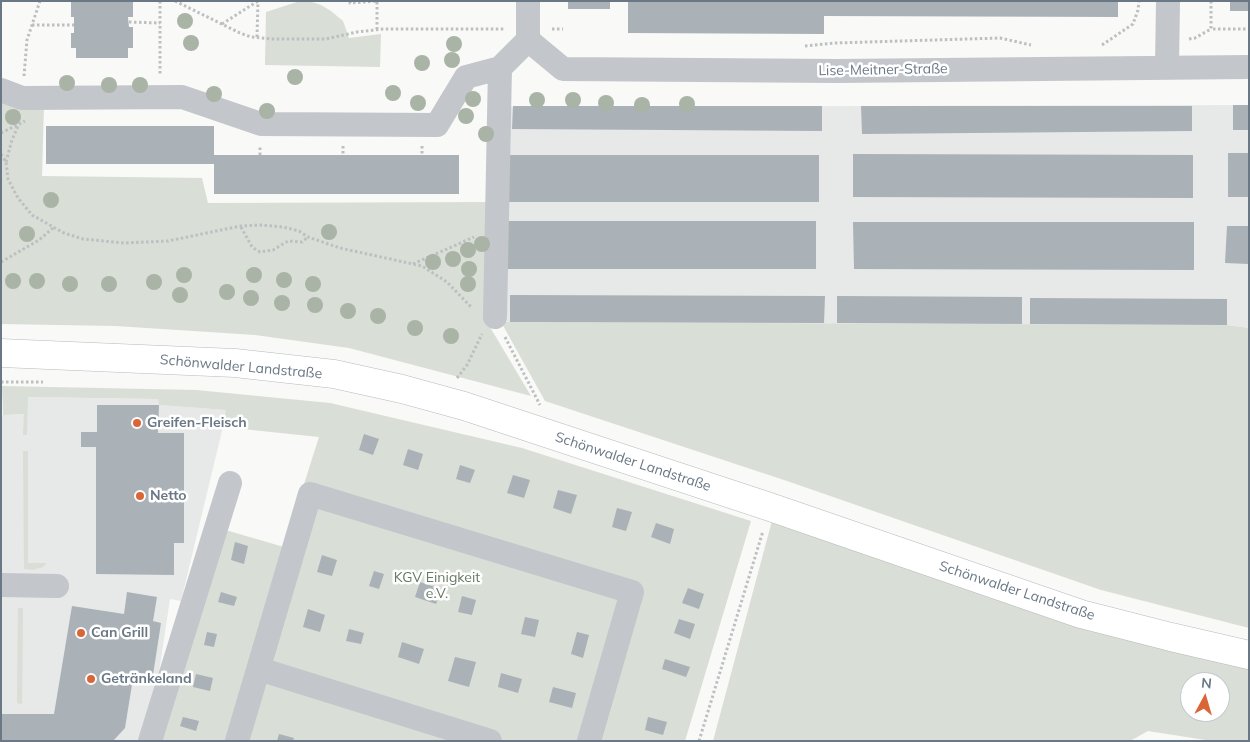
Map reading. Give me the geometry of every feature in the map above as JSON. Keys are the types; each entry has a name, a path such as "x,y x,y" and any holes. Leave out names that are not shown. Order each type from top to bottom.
{"main road":[{"name":"Schönwalder Landstraße","path":"1,353 235,364 334,374 402,389 464,406 770,507 1081,614 1249,655"}],"street":[{"path":"12,94 182,97 261,124 437,124 466,77 500,68 528,34 528,1"},
{"path":"1167,66 1168,1"},
{"name":"Lise-Meitner-Straße","path":"528,34 563,69 837,71 1249,66"},
{"path":"485,318 497,228 500,68"},
{"path":"150,741 230,483"},
{"path":"237,741 310,494 632,592 589,741"},
{"path":"1,585 57,586"},
{"path":"259,669 490,741"}],"path":[{"path":"12,94 40,1"},
{"path":"160,1 160,97"},
{"path":"175,1 240,33 257,37 304,40 326,39 377,29 528,34 563,29"},
{"path":"222,24 258,1"},
{"path":"257,37 258,1"},
{"path":"350,1 350,3 377,2 377,29"},
{"path":"1092,46 1102,45 1133,24 1139,1"},
{"path":"1211,1 1211,29 1249,30"},
{"path":"129,22 160,23"},
{"path":"32,25 74,25"},
{"path":"799,46 834,43 1000,38 1036,46"},
{"path":"18,125 6,162 8,179 18,198 32,215 54,228 83,239 124,243 168,241 241,226 283,227 299,230 308,237 340,248 422,266 447,282 485,318 543,410"},
{"path":"1,154 6,162"},
{"path":"241,226 252,247 260,252 273,250 288,241 302,242 308,237"},
{"path":"1,262 39,240 54,228"},
{"path":"413,264 497,228"},
{"path":"454,383 479,343 485,318"},
{"path":"1,382 49,382"},
{"path":"699,741 770,507"}],"shaded area":[{"path":"1249,105 1249,328 1227,325 487,322 489,107"},
{"path":"27,397 158,399 159,405 227,410 181,601 170,599 157,686 145,732 136,741 1,741 1,415 27,414"}],"green space":[{"path":"297,2 312,2 331,11 343,21 349,38 381,34 380,67 265,65 266,12"},
{"path":"1,101 44,105 42,176 202,178 208,203 488,202 487,322 531,396 349,348 255,335 116,326 1,324"},
{"path":"501,322 1227,325 1249,328 1249,628 1101,590 787,481 545,401"},
{"name":"KGV Einigkeit e.V.","path":"2,386 196,390 330,403 522,448 751,521 685,741 159,741 222,529 284,547 319,437 223,427 226,410 159,405 158,399 28,397 27,435 23,435 24,414 3,415"},
{"path":"23,451 28,451 28,563 47,563 43,567 33,570 24,569"},
{"path":"773,517 1249,667 1249,741 1212,741 1148,731 1130,741 713,741"},
{"path":"18,608 23,608 22,704 17,703"}],"building":[{"path":"71,1 133,1 133,17 128,17 129,27 133,27 133,48 128,48 128,58 76,58 76,48 71,48 71,33 74,33 74,17 71,17"},
{"path":"568,1 610,1 610,9 568,9"},
{"path":"628,1 1118,1 1118,17 824,16 824,34 628,33"},
{"path":"1230,1 1249,1 1249,11 1230,11"},
{"path":"1233,105 1249,105 1249,130 1233,130"},
{"path":"513,106 822,106 822,131 512,129"},
{"path":"861,106 1192,106 1192,131 862,134"},
{"path":"46,126 214,126 214,155 459,155 459,194 214,194 214,164 46,164"},
{"path":"1228,153 1249,153 1249,197 1228,197"},
{"path":"853,154 1193,155 1193,198 853,197"},
{"path":"505,155 819,155 819,202 505,202"},
{"path":"505,221 816,221 816,269 505,269"},
{"path":"853,222 1194,222 1194,270 854,269"},
{"path":"1227,226 1249,226 1249,264 1225,263"},
{"path":"510,295 825,296 824,323 510,322"},
{"path":"837,296 1022,297 1022,324 837,323"},
{"path":"1030,298 1227,299 1227,325 1030,324"},
{"name":"Netto","path":"97,405 159,405 158,433 184,433 184,543 174,543 174,575 96,574 96,447 81,447 81,432 97,432"},
{"path":"364,434 379,439 373,455 359,450"},
{"path":"408,449 423,454 418,470 403,465"},
{"path":"460,465 475,470 470,483 456,479"},
{"path":"513,475 530,480 524,498 507,493"},
{"path":"558,490 577,495 571,514 553,508"},
{"path":"617,508 632,512 626,531 612,527"},
{"path":"656,523 674,529 670,544 651,537"},
{"path":"235,542 248,546 244,564 231,560"},
{"path":"322,555 337,560 332,576 317,572"},
{"path":"374,571 384,574 379,589 369,586"},
{"path":"420,582 441,589 436,604 415,597"},
{"path":"688,588 704,594 699,609 682,603"},
{"path":"127,592 157,597 153,621 161,623 153,675 134,672 125,728 113,741 1,741 1,714 54,714 72,606 124,614"},
{"path":"221,592 237,597 234,606 218,602"},
{"path":"462,596 476,600 472,615 458,612"},
{"path":"308,609 325,615 320,632 303,627"},
{"path":"525,617 539,620 535,637 521,634"},
{"path":"679,619 695,624 690,639 674,633"},
{"path":"349,629 364,633 361,644 346,641"},
{"path":"207,632 217,634 214,647 204,645"},
{"path":"577,632 589,635 583,658 571,654"},
{"path":"402,642 424,649 419,664 398,657"},
{"path":"455,657 476,662 469,687 448,681"},
{"path":"665,659 690,667 686,677 662,669"},
{"path":"501,673 522,679 518,693 498,687"},
{"path":"196,674 213,678 210,691 193,687"},
{"path":"553,687 576,693 572,708 549,702"},
{"path":"183,717 199,721 196,731 180,726"},
{"path":"648,717 667,722 663,735 645,730"},
{"path":"279,734 294,738 293,741 277,741"}],"place":[{"name":"Greifen-Fleisch","path":"137,423"},
{"name":"Netto","path":"140,496"},
{"name":"Can Grill","path":"81,633"},
{"name":"Getränkeland","path":"91,679"}]}
